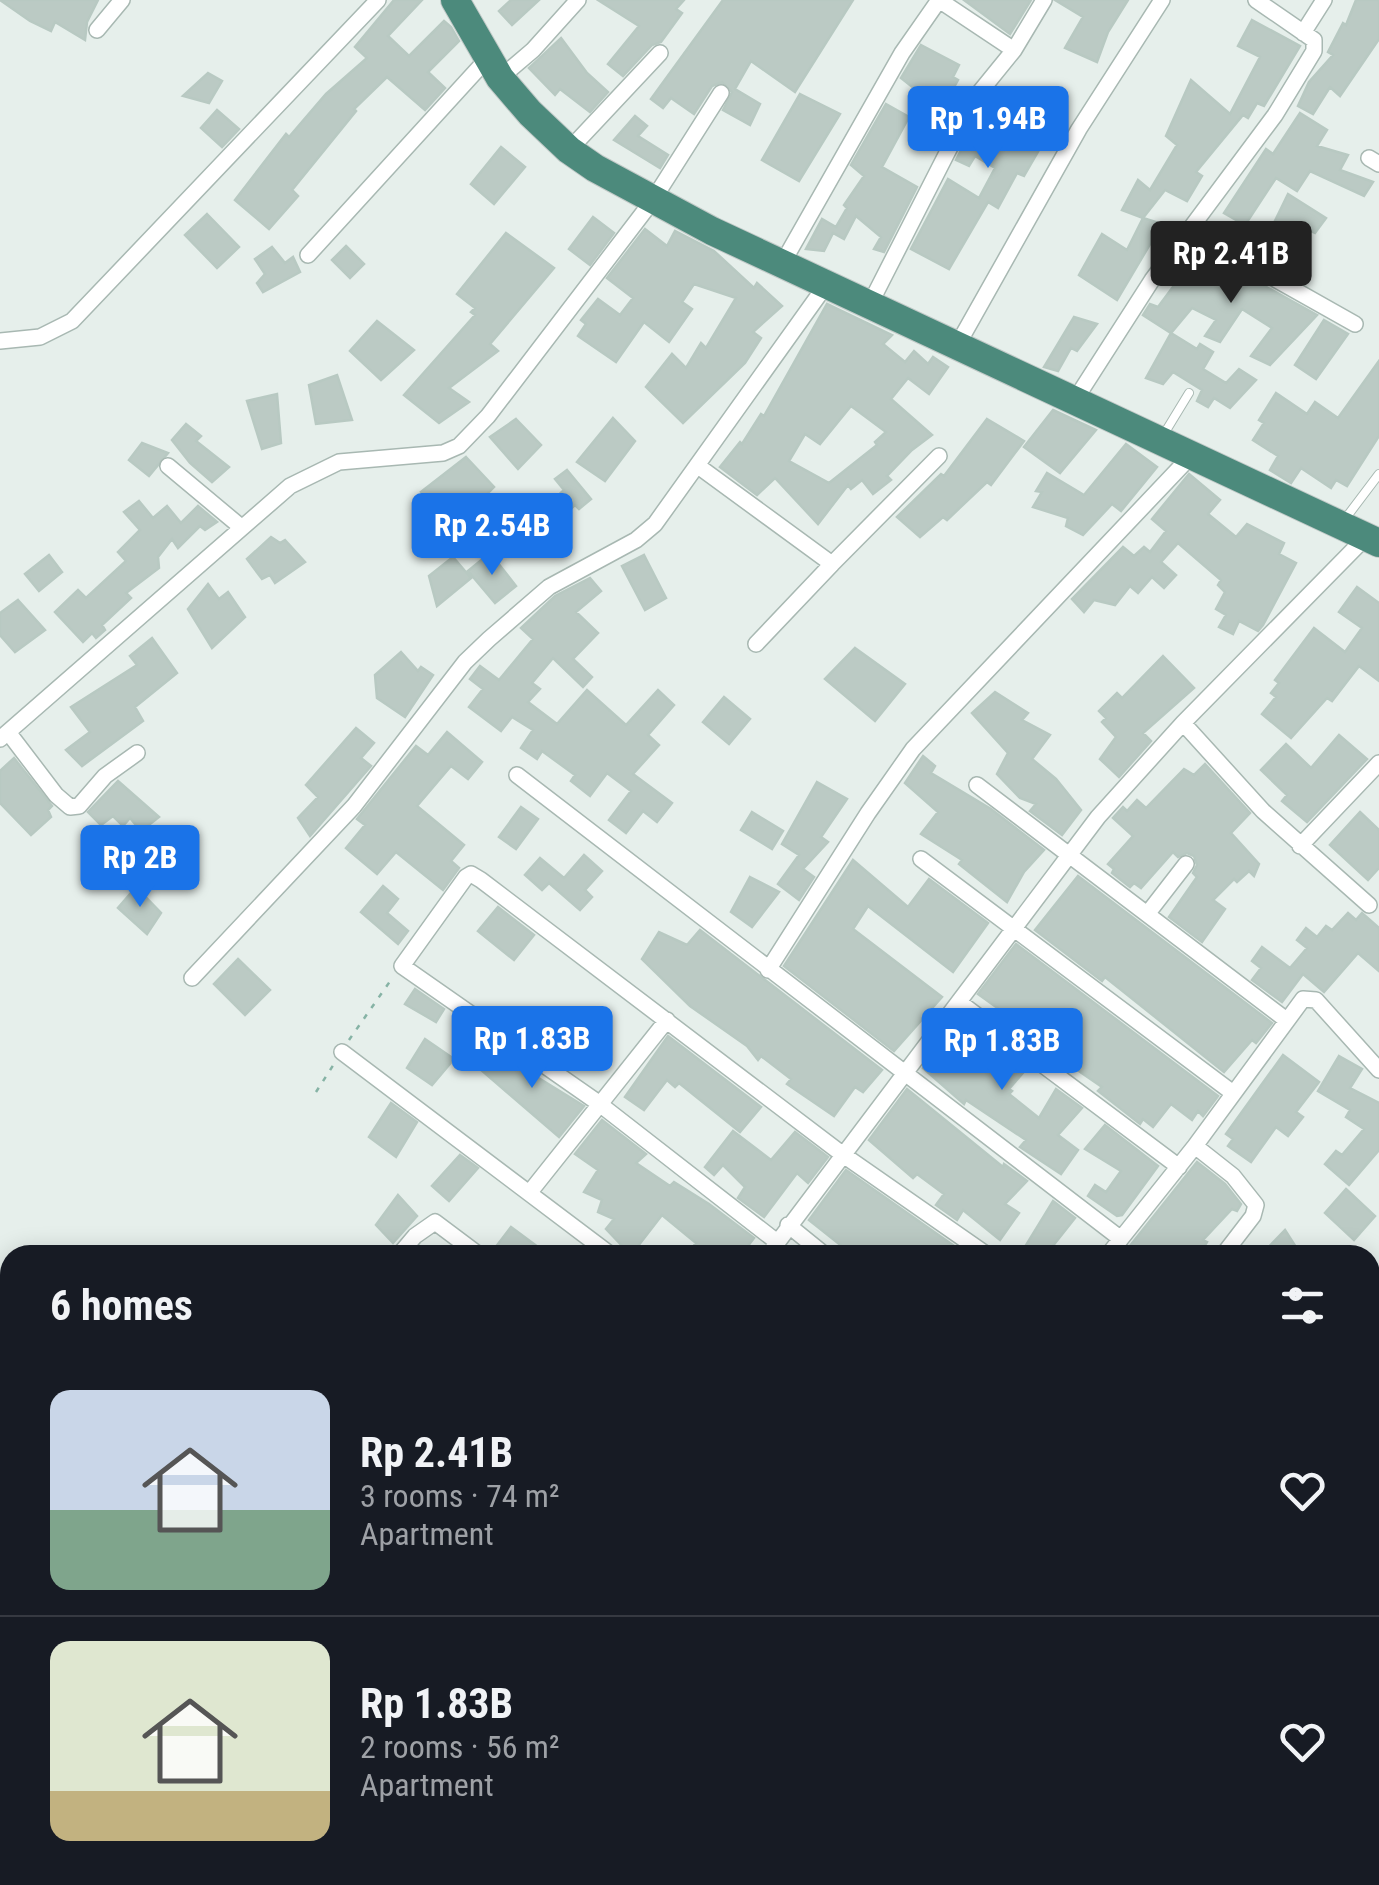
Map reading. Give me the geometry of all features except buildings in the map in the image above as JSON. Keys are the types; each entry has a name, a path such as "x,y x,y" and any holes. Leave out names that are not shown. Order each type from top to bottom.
{"highway":[{"path":"455,0 493,68 569,150 653,200 869,306 958,344 1362,536"}],"street":[{"path":"97,30 122,0"},
{"path":"0,341 40,337 72,321 378,0"},
{"path":"308,255 493,68 533,50 578,0"},
{"path":"782,264 902,53 939,0 1014,50"},
{"path":"869,306 968,111 1014,50 1044,0"},
{"path":"958,344 1079,129 1162,0"},
{"path":"1075,400 1188,230 1246,158 1315,44 1256,0"},
{"path":"1304,33 1324,0"},
{"path":"569,150 660,53"},
{"path":"137,753 105,776 79,806 70,807 4,735 281,493 323,468 357,459 424,456 459,446 488,416 653,200 721,93"},
{"path":"1188,230 1356,324"},
{"path":"192,978 354,806 465,662 549,587 644,533 698,466 826,285"},
{"path":"756,644 939,456"},
{"path":"768,970 913,749 1190,457"},
{"path":"168,466 241,527"},
{"path":"698,466 832,564"},
{"path":"775,1245 1066,857 1183,723 1362,536"},
{"path":"1183,723 1300,846 1369,904"},
{"path":"1300,846 1379,764"},
{"path":"517,775 1121,1239"},
{"path":"977,785 1066,857 1148,913 1285,1020"},
{"path":"920,859 1234,1093"},
{"path":"1148,913 1186,864"},
{"path":"769,1245 602,1106 402,966 458,885 472,874 842,1154 973,1245"},
{"path":"1116,1245 1196,1146 1303,999 1312,998 1379,1070"},
{"path":"960,1002 1179,1167"},
{"path":"530,1192 667,1020"},
{"path":"342,1052 598,1245"},
{"path":"1196,1146 1233,1176 1256,1205 1253,1216 1231,1245"},
{"path":"410,1245 432,1222 442,1225 467,1245"},
{"path":"788,1225 813,1245"}],"lane":[{"path":"1159,442 1189,393"},
{"path":"1362,536 1379,474"}],"path":[{"path":"316,1092 402,966"}]}
